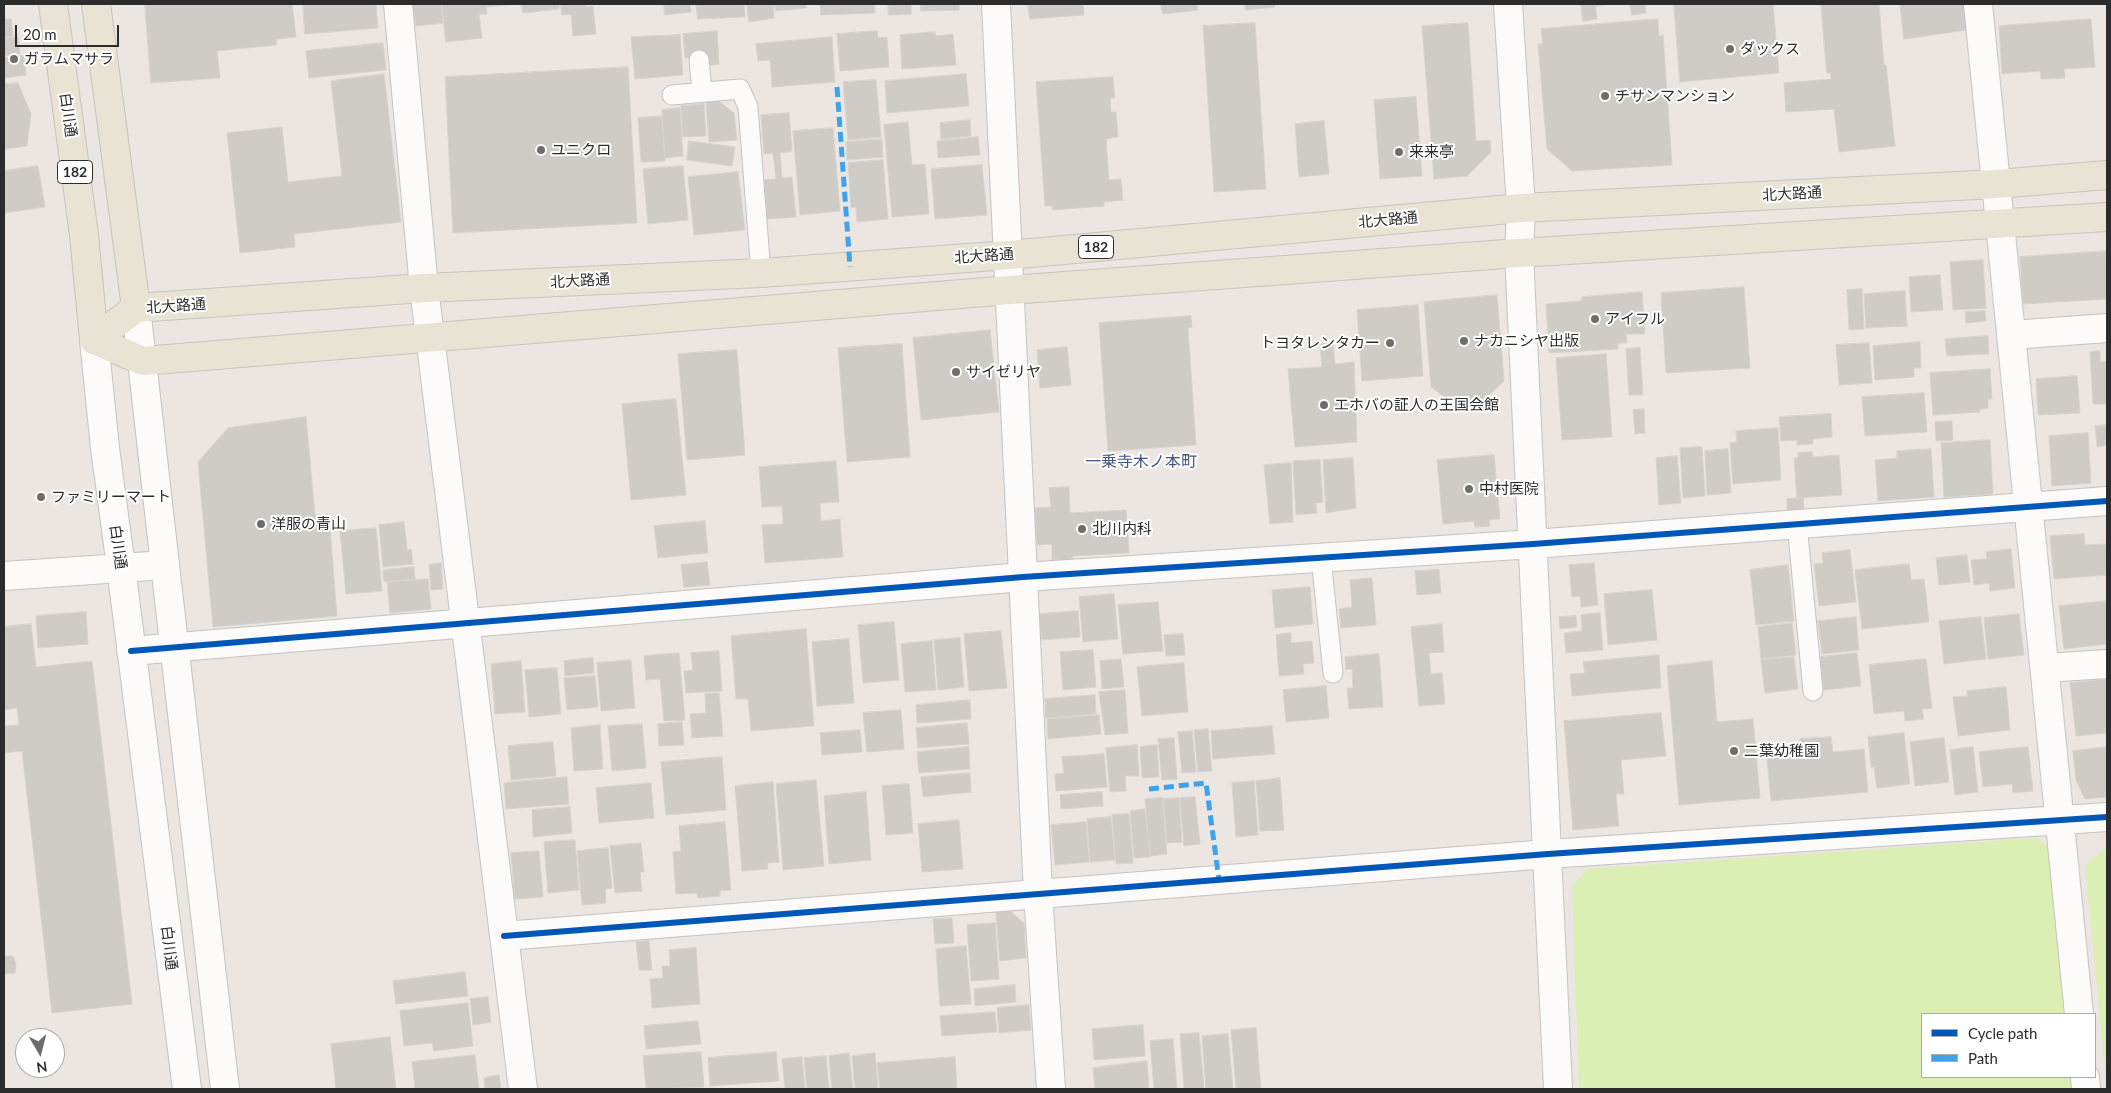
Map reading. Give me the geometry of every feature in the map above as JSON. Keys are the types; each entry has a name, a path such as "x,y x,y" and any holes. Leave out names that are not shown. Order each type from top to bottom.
{"main road":[{"name":"白川通","path":"53,4 84,235 94,340"},
{"path":"96,4 136,308"},
{"name":"北大路通","path":"94,340 136,308 424,288 761,273 1009,254 1521,208 1997,184 2107,175"},
{"path":"94,340 142,361 1010,290 1519,253 2001,225 2107,217"}],"street":[{"path":"398,4 424,288 523,1089"},
{"path":"996,4 1038,893 1052,1089"},
{"path":"1508,4 1521,208 1519,253 1558,1089"},
{"path":"1978,4 2079,1013"},
{"path":"136,308 225,1089"},
{"path":"2012,335 2107,328"},
{"name":"白川通","path":"94,340 105,448 187,1089"},
{"path":"131,651 1023,577 1533,544 2107,501"},
{"path":"4,576 165,565"},
{"path":"2045,668 2107,664"},
{"path":"504,936 1548,854 2107,817"}],"lane":[{"path":"699,60 702,92"},
{"path":"672,95 740,89 748,107 761,273"},
{"path":"1797,524 1813,691"},
{"path":"1321,558 1333,673"}],"green space":[{"path":"2038,838 2051,851 2067,1013 1921,1013 1921,1078 2073,1078 2074,1089 1579,1089 1572,886 1587,869"},
{"path":"2107,847 2107,1089 2085,865"}],"building":[{"path":"145,4 292,4 296,37 276,39 277,45 217,51 220,78 151,83"},
{"path":"303,4 376,4 378,28 305,34"},
{"path":"413,4 441,4 443,23 416,26"},
{"path":"442,4 517,4 486,7 487,14 479,14 482,38 446,42"},
{"path":"522,4 559,4 559,9 523,13"},
{"path":"561,4 593,6 596,34 573,36 571,14 562,15"},
{"path":"664,4 690,4 691,12 665,15"},
{"path":"696,4 744,4 745,17 698,19"},
{"path":"747,4 773,4 774,18 749,22"},
{"path":"775,4 806,4 806,8 776,11"},
{"path":"821,4 874,4 875,13 821,15"},
{"path":"888,4 911,4 911,14 889,15"},
{"path":"921,4 959,4 959,10 921,11"},
{"path":"1028,4 1083,4 1084,15 1030,19"},
{"path":"1161,4 1197,4 1198,10 1163,14"},
{"path":"1245,4 1275,4 1275,7 1246,10"},
{"path":"1581,4 1612,4 1595,6 1597,19 1583,21"},
{"path":"1630,4 1645,4 1646,13 1632,15"},
{"path":"1674,4 1773,4 1779,73 1680,82"},
{"path":"1821,4 1879,4 1884,65 1886,65 1895,146 1839,152 1834,109 1786,112 1784,83 1831,79 1830,73 1827,73"},
{"path":"1900,4 1971,4 1974,29 1904,39"},
{"path":"11,19 13,36 4,37 4,20"},
{"name":"チサンマンション","path":"1658,19 1659,36 1663,35 1672,165 1572,171 1547,149 1538,44 1543,44 1541,29"},
{"path":"2091,19 2095,67 2064,69 2065,78 2041,79 2040,71 2002,74 1999,26"},
{"path":"1255,23 1266,189 1214,192 1203,26"},
{"path":"1468,23 1476,141 1490,140 1491,152 1467,176 1434,179 1422,26"},
{"path":"717,31 719,64 706,66 705,56 685,58 683,34"},
{"path":"877,31 878,38 887,37 889,67 840,71 837,34"},
{"path":"935,32 936,36 953,34 956,65 902,69 900,35"},
{"path":"680,35 683,75 635,79 631,37"},
{"path":"18,37 20,54 4,56 4,38"},
{"path":"832,37 835,82 772,87 770,60 758,61 756,44"},
{"path":"383,43 386,70 309,78 306,51"},
{"path":"24,56 26,75 4,78 4,58"},
{"name":"ユニクロ","path":"628,67 637,223 453,233 445,77"},
{"path":"384,74 401,222 294,234 295,247 240,253 227,133 282,127 288,182 342,176 331,81"},
{"path":"966,74 969,106 887,113 885,81"},
{"path":"1113,77 1115,98 1110,98 1111,112 1116,112 1118,137 1106,139 1109,180 1121,179 1123,200 1104,202 1104,206 1053,210 1052,206 1045,206 1036,82"},
{"path":"876,80 881,137 848,140 843,82"},
{"path":"18,83 31,114 27,146 4,149 4,84"},
{"path":"1416,97 1422,176 1380,179 1374,100"},
{"path":"717,100 734,113 737,140 709,142 706,102"},
{"path":"704,104 706,136 683,137 681,106"},
{"path":"680,108 683,156 665,158 662,110"},
{"path":"789,113 792,151 780,153 782,178 792,177 796,217 767,219 764,180 776,179 773,153 764,154 761,115"},
{"path":"662,116 665,161 641,162 638,118"},
{"path":"970,120 971,136 941,139 940,123"},
{"path":"1324,121 1329,174 1299,177 1295,124"},
{"path":"908,122 912,165 925,164 929,214 892,217 884,125"},
{"path":"833,128 840,211 800,215 793,131"},
{"path":"978,137 980,155 938,158 937,141"},
{"path":"882,139 883,157 847,160 846,142"},
{"path":"689,141 735,147 732,166 687,160"},
{"path":"883,160 888,219 857,222 856,207 851,208 848,163"},
{"path":"982,165 987,215 935,219 931,169"},
{"path":"38,166 45,207 4,213 4,171"},
{"path":"683,166 688,220 648,224 643,169"},
{"path":"738,172 745,230 694,235 688,177"},
{"path":"2106,251 2107,299 2023,304 2020,257"},
{"path":"1983,260 1986,308 1953,310 1950,262"},
{"path":"1940,275 1943,310 1911,312 1909,277"},
{"path":"1744,287 1750,368 1666,373 1661,293"},
{"path":"1862,289 1864,329 1849,330 1847,290"},
{"path":"1905,291 1907,326 1866,328 1864,294"},
{"name":"アイフル","path":"1642,292 1645,334 1626,334 1627,343 1618,343 1618,349 1549,353 1546,304 1582,301 1582,297"},
{"name":"ナカニシヤ出版","path":"1497,295 1504,381 1485,399 1451,402 1431,387 1424,302"},
{"name":"トヨタレンタカー","path":"1418,305 1423,376 1362,381 1357,310"},
{"path":"1985,311 1986,321 1966,323 1965,312"},
{"path":"1191,316 1192,327 1188,328 1196,445 1108,451 1099,323"},
{"path":"990,330 999,412 921,420 913,338"},
{"path":"1988,336 1989,354 1947,356 1945,339"},
{"path":"1920,342 1921,368 1914,368 1914,377 1875,380 1873,346"},
{"name":"エホバの証人の王国会館","path":"1333,343 1335,364 1354,362 1357,442 1295,447 1288,369 1322,367 1320,344"},
{"path":"1869,343 1872,383 1839,385 1836,345"},
{"path":"902,344 910,457 847,462 838,348"},
{"path":"1067,347 1071,385 1040,388 1037,350"},
{"path":"1640,348 1643,395 1629,395 1626,349"},
{"path":"737,350 745,455 687,460 678,354"},
{"path":"2100,351 2100,362 2107,361 2107,404 2093,404 2090,352"},
{"path":"1606,354 1612,437 1562,440 1556,358"},
{"path":"1990,369 1992,399 1988,399 1988,408 1980,409 1980,412 1933,415 1930,373"},
{"path":"2077,376 2080,413 2038,415 2036,379"},
{"path":"1924,393 1927,432 1865,436 1862,397"},
{"path":"676,399 686,495 631,500 622,404"},
{"path":"1644,409 1645,433 1635,434 1633,410"},
{"path":"1831,414 1832,437 1813,439 1813,444 1797,445 1797,440 1781,441 1779,417"},
{"path":"306,417 315,515 329,515 337,616 213,627 198,462 228,428"},
{"path":"1952,421 1953,440 1936,441 1935,422"},
{"path":"2107,425 2107,445 2097,447 2095,426"},
{"path":"1778,428 1781,480 1733,484 1730,443 1737,442 1736,431"},
{"path":"2088,433 2091,483 2052,486 2049,436"},
{"path":"1990,440 1993,494 1944,497 1941,443"},
{"path":"1702,447 1705,496 1683,498 1680,448"},
{"path":"1728,449 1731,493 1707,495 1705,451"},
{"path":"1931,449 1934,497 1878,501 1875,460 1897,458 1897,451"},
{"path":"1812,452 1813,457 1839,455 1842,495 1797,498 1794,458 1798,458 1798,453"},
{"name":"中村医院","path":"1494,455 1500,519 1489,520 1490,526 1475,527 1474,521 1443,524 1437,460"},
{"path":"1677,456 1681,503 1659,505 1656,458"},
{"path":"1353,458 1356,508 1326,513 1323,460"},
{"path":"1320,460 1323,502 1316,503 1317,513 1296,515 1293,461"},
{"path":"836,461 839,502 820,503 821,521 840,519 843,557 765,563 762,525 783,524 782,506 762,507 759,467"},
{"path":"1291,463 1293,522 1270,524 1264,465"},
{"name":"北川内科","path":"1069,487 1070,513 1126,510 1129,553 1073,556 1073,559 1052,560 1052,544 1037,545 1035,508 1051,507 1049,488"},
{"path":"1803,498 1804,511 1787,512 1787,499"},
{"path":"705,521 708,553 658,558 654,526"},
{"path":"404,522 407,550 411,549 413,564 383,567 379,525"},
{"path":"376,528 382,591 346,594 340,531"},
{"path":"2084,534 2085,545 2106,544 2107,575 2054,579 2050,536"},
{"path":"2011,549 2015,588 1990,591 1989,583 1974,585 1971,560 1987,559 1986,552"},
{"path":"1850,550 1856,602 1819,606 1814,564 1823,563 1822,553"},
{"path":"1967,555 1970,582 1939,585 1936,558"},
{"path":"707,562 710,585 684,587 681,565"},
{"path":"441,563 443,589 431,590 429,565"},
{"path":"1594,563 1598,605 1581,607 1580,596 1572,597 1569,565"},
{"path":"1909,564 1911,580 1924,579 1929,622 1862,629 1855,570"},
{"path":"1788,565 1794,621 1756,625 1750,570"},
{"path":"414,567 415,579 384,582 383,570"},
{"path":"1439,570 1441,593 1417,595 1415,571"},
{"path":"1372,578 1376,625 1341,628 1339,609 1352,607 1350,580"},
{"path":"428,579 431,609 390,613 387,582"},
{"path":"1310,587 1313,624 1275,628 1272,590"},
{"path":"1652,590 1657,640 1608,645 1604,594"},
{"path":"1114,594 1118,639 1083,642 1079,597"},
{"path":"2107,601 2107,644 2064,649 2059,606"},
{"path":"1158,602 1163,651 1123,654 1118,605"},
{"path":"1078,611 1080,637 1042,640 1039,614"},
{"path":"86,612 88,644 38,648 36,616"},
{"path":"1600,613 1603,650 1566,653 1564,633 1582,631 1581,615"},
{"path":"2019,614 2024,655 1988,659 1984,618"},
{"path":"1576,616 1577,627 1560,629 1559,617"},
{"path":"1856,617 1859,650 1822,654 1818,621"},
{"path":"1981,617 1986,659 1944,664 1939,621"},
{"path":"894,622 899,680 863,683 858,625"},
{"path":"1792,623 1796,655 1761,659 1758,627"},
{"path":"31,624 36,667 92,661 132,1004 52,1013 22,751 4,753 4,726 19,725 17,708 4,710 4,627"},
{"path":"1442,624 1444,652 1429,653 1431,674 1442,673 1445,704 1419,706 1411,627"},
{"path":"806,629 814,726 751,731 748,699 736,699 731,636"},
{"path":"1001,631 1007,688 969,691 964,634"},
{"path":"1291,633 1291,643 1312,641 1314,663 1303,664 1304,674 1279,676 1276,635"},
{"path":"1183,634 1185,655 1166,656 1164,635"},
{"path":"960,638 964,687 938,690 934,640"},
{"path":"849,639 854,703 817,706 812,642"},
{"path":"932,641 936,690 905,692 901,644"},
{"path":"1093,650 1096,687 1063,690 1060,652"},
{"path":"719,651 722,691 686,693 684,671 693,670 691,653"},
{"path":"679,653 685,720 664,721 660,679 646,680 644,656"},
{"path":"1857,653 1861,686 1824,690 1820,657"},
{"path":"1379,654 1383,707 1349,709 1347,688 1353,688 1352,669 1346,670 1345,657"},
{"path":"1659,655 1661,688 1572,696 1570,674 1585,673 1583,662"},
{"path":"1794,657 1798,689 1765,693 1761,660"},
{"path":"593,658 594,673 565,676 564,661"},
{"path":"1121,659 1124,687 1102,689 1100,661"},
{"path":"1926,659 1932,708 1922,709 1924,719 1905,721 1904,711 1874,714 1869,665"},
{"path":"631,660 635,708 601,711 597,663"},
{"path":"521,661 525,712 495,714 491,664"},
{"path":"1712,661 1717,722 1753,719 1760,798 1679,805 1667,666"},
{"path":"1184,663 1188,712 1142,716 1137,667"},
{"path":"557,668 561,714 529,717 525,670"},
{"path":"595,676 598,707 567,710 564,678"},
{"path":"2107,679 2107,733 2076,736 2070,683"},
{"path":"1326,686 1329,718 1286,722 1283,690"},
{"path":"2006,687 2010,730 1958,736 1953,697 1967,696 1967,691"},
{"path":"1125,690 1128,733 1105,735 1099,692"},
{"path":"719,693 723,736 692,738 690,714 706,713 705,694"},
{"path":"1095,695 1096,714 1046,718 1045,699"},
{"path":"970,700 971,719 917,723 916,705"},
{"path":"901,710 904,749 867,752 863,713"},
{"path":"1661,713 1666,756 1621,760 1624,794 1616,794 1619,826 1573,830 1564,721"},
{"path":"1099,715 1101,734 1048,739 1047,719"},
{"path":"682,722 684,745 659,746 658,724"},
{"path":"967,723 969,744 918,748 916,728"},
{"path":"642,724 646,768 612,771 608,726"},
{"path":"600,725 603,769 574,771 571,728"},
{"path":"1272,726 1275,754 1213,759 1211,731"},
{"path":"1208,729 1212,771 1198,772 1194,730"},
{"path":"860,730 862,752 822,755 820,733"},
{"path":"1192,731 1196,772 1182,773 1178,732"},
{"path":"1904,733 1910,784 1877,788 1874,767 1871,767 1868,737"},
{"path":"1831,737 1833,752 1864,749 1868,792 1771,801 1767,758 1801,755 1800,739"},
{"path":"1174,738 1177,779 1162,780 1158,739"},
{"path":"1944,738 1949,782 1915,786 1910,742"},
{"path":"553,742 556,776 511,780 508,746"},
{"path":"1137,745 1139,776 1125,776 1126,791 1110,792 1106,748"},
{"path":"1157,745 1159,777 1142,778 1140,747"},
{"path":"969,747 970,769 919,773 917,752"},
{"path":"1973,747 1978,792 1955,795 1950,750"},
{"path":"2028,747 2033,791 2013,793 2012,784 1983,787 1979,752"},
{"path":"2107,747 2107,797 2085,799 2076,780 2073,751"},
{"path":"1104,754 1107,787 1056,791 1055,774 1064,773 1062,757"},
{"path":"722,757 726,810 666,815 661,762"},
{"path":"970,773 971,792 923,797 921,777"},
{"path":"567,777 569,804 506,809 504,783"},
{"path":"1280,778 1284,830 1260,831 1256,781"},
{"path":"816,780 824,866 783,870 776,784"},
{"path":"1254,781 1258,835 1236,837 1232,783"},
{"path":"773,782 779,862 767,863 768,869 742,871 735,786"},
{"path":"651,783 654,818 599,823 596,788"},
{"path":"909,784 913,833 886,835 882,786"},
{"path":"866,792 871,860 829,864 824,796"},
{"path":"1102,792 1103,806 1061,809 1060,795"},
{"path":"1195,797 1200,844 1184,846 1180,798"},
{"path":"1162,798 1167,854 1150,856 1145,799"},
{"path":"1179,798 1182,842 1167,843 1163,799"},
{"path":"570,807 572,833 533,837 532,810"},
{"path":"1145,809 1150,857 1134,858 1130,811"},
{"path":"1129,814 1133,863 1116,864 1112,815"},
{"path":"1111,817 1115,860 1090,862 1087,819"},
{"path":"959,820 963,869 922,872 918,824"},
{"path":"725,822 731,890 720,891 720,896 698,898 697,893 676,894 673,852 681,851 679,826"},
{"path":"1086,822 1089,862 1055,865 1051,825"},
{"path":"575,840 579,890 548,893 544,842"},
{"path":"641,843 644,872 640,872 642,891 615,893 610,846"},
{"path":"608,848 612,888 605,889 606,903 582,905 577,851"},
{"path":"539,851 543,897 515,899 511,853"},
{"path":"996,911 1010,911 1024,923 1026,958 1000,961"},
{"path":"952,918 954,943 935,944 933,919"},
{"path":"995,923 999,979 971,981 967,925"},
{"path":"649,941 652,970 639,970 636,942"},
{"path":"966,946 971,1004 940,1006 936,949"},
{"path":"696,948 700,1004 652,1008 650,979 663,978 662,966 670,966 669,950"},
{"path":"4,956 13,956 16,964 15,973 4,974"},
{"path":"465,972 468,996 396,1004 393,981"},
{"path":"1015,985 1016,1002 975,1006 974,989"},
{"path":"488,997 491,1022 473,1025 470,999"},
{"path":"468,1003 473,1046 434,1051 432,1043 404,1046 400,1011"},
{"path":"1029,1005 1031,1030 999,1033 997,1008"},
{"path":"995,1012 997,1032 942,1036 940,1016"},
{"path":"698,1021 701,1044 646,1049 644,1026"},
{"path":"1143,1025 1145,1056 1094,1060 1092,1029"},
{"path":"1256,1028 1261,1089 1236,1088 1231,1030"},
{"path":"1199,1033 1204,1089 1184,1089 1180,1034"},
{"path":"1228,1034 1233,1089 1206,1089 1202,1036"},
{"path":"390,1037 396,1089 336,1089 331,1044"},
{"path":"1173,1039 1177,1089 1154,1089 1150,1041"},
{"path":"701,1052 704,1087 646,1089 643,1056"},
{"path":"776,1052 779,1081 710,1086 708,1058"},
{"path":"849,1053 853,1089 832,1089 829,1056"},
{"path":"875,1053 878,1089 855,1089 852,1056"},
{"path":"475,1055 479,1089 415,1089 412,1062"},
{"path":"826,1056 829,1089 807,1089 804,1058"},
{"path":"802,1057 805,1089 785,1089 782,1059"},
{"path":"955,1057 957,1089 880,1089 877,1063"},
{"path":"1147,1061 1149,1089 1095,1089 1093,1068"},
{"path":"499,1075 501,1089 485,1089 484,1078"}],"marked path":[{"path":"837,87 850,267"},
{"path":"1149,789 1206,783 1219,880"}],"cycle path":[{"path":"131,651 1023,577 1533,544 2107,501"},
{"path":"504,936 1548,854 2107,817"}],"place":[{"name":"ダックス","path":"1730,49"},
{"name":"ガラムマサラ","path":"14,59"},
{"name":"チサンマンション","path":"1605,96"},
{"name":"ユニクロ","path":"541,150"},
{"name":"来来亭","path":"1399,152"},
{"name":"アイフル","path":"1595,319"},
{"name":"ナカニシヤ出版","path":"1464,341"},
{"name":"トヨタレンタカー","path":"1390,343"},
{"name":"サイゼリヤ","path":"956,372"},
{"name":"エホバの証人の王国会館","path":"1324,405"},
{"name":"中村医院","path":"1469,489"},
{"name":"ファミリーマート","path":"41,497"},
{"name":"洋服の青山","path":"261,524"},
{"name":"北川内科","path":"1082,529"},
{"name":"二葉幼稚園","path":"1734,751"}],"district":[{"name":"一乗寺木ノ本町","path":"1141,462"}]}
